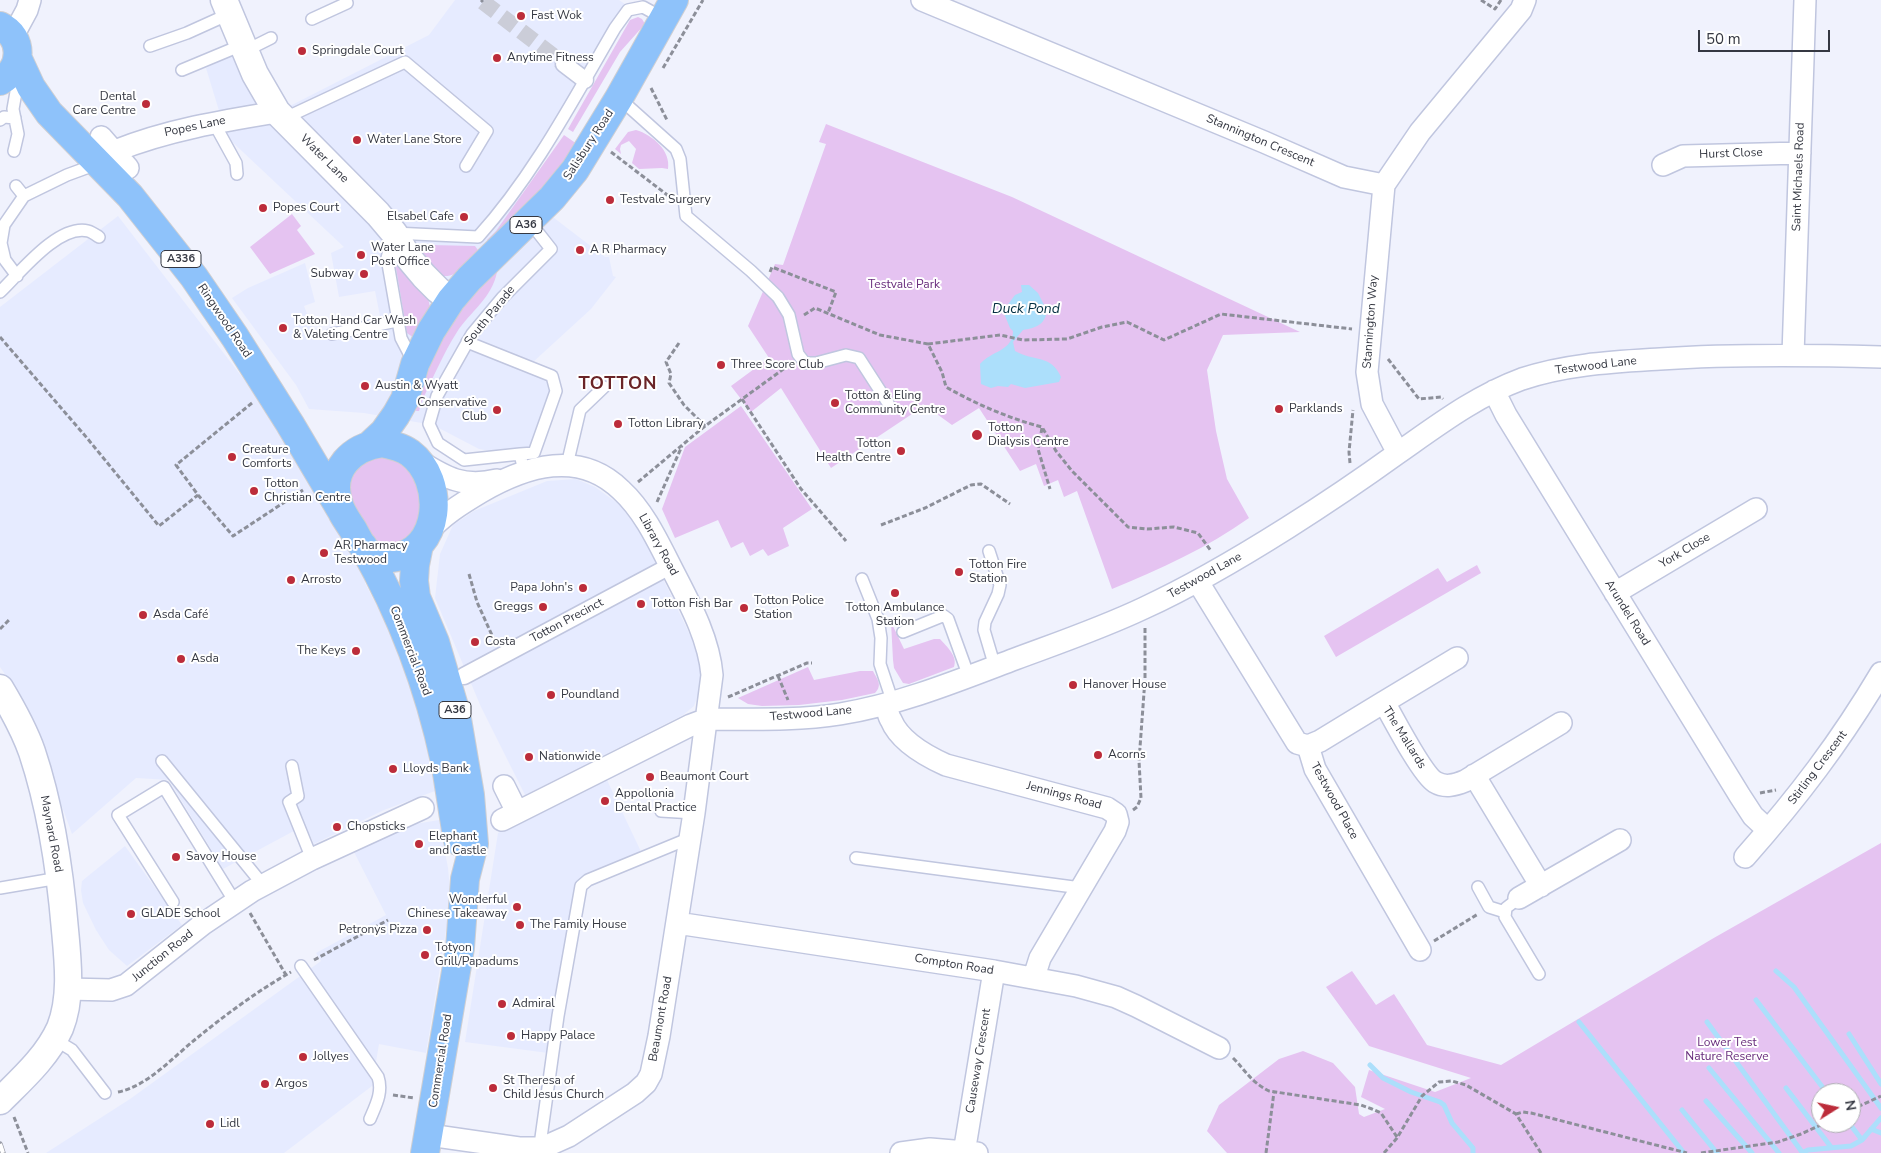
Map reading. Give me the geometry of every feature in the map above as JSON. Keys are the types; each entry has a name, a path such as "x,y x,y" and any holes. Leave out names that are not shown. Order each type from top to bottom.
{"main road":[{"name":"Salisbury Road","path":"415,458 404,417 405,399 415,364 431,331 451,300 469,278 529,221 569,177 619,98 669,9"},
{"path":"8,95 10,40"},
{"name":"Ringwood Road","path":"10,40 31,87 48,113"},
{"name":"Ringwood Road","path":"8,95 48,113 105,150 130,196 194,277 290,424 341,510"},
{"name":"Salisbury Road","path":"366,446 384,432 405,399"},
{"name":"Ringwood Road","path":"290,424 302,434 318,443 334,447 366,446"},
{"path":"394,445 415,458 429,480 434,500 434,513 423,539 401,556 383,558 369,553 341,510 336,492 336,481 339,471 344,460 366,446 394,445"},
{"name":"Commercial Road","path":"423,539 414,565 416,597 435,642 456,713 470,796 474,844 466,880 460,948 427,1144"},
{"name":"Commercial Road","path":"363,546 399,617 421,674 443,756 466,880"}],"street":[{"path":"10,40 27,10 30,0"},
{"name":"Stannington Crescent","path":"922,0 1256,138 1344,177 1384,185"},
{"name":"Saint Michaels Road","path":"1793,355 1805,0"},
{"path":"1384,185 1513,2"},
{"name":"Water Lane","path":"226,7 255,74 280,115 378,214 394,233 408,257 424,276 451,300"},
{"path":"564,64 585,80"},
{"name":"Popes Lane","path":"105,150 162,134 214,123 280,115"},
{"path":"105,150 128,168"},
{"name":"Hurst Close","path":"1663,165 1682,156 1800,153"},
{"name":"Stannington Way","path":"1384,185 1367,372 1370,396 1375,412 1398,454"},
{"name":"Testwood Lane","path":"504,786 510,816 691,725 707,719 793,718 836,715 890,704 996,667 1143,609 1198,582 1303,517 1398,454 1451,415 1494,391 1546,372 1592,364 1715,356 1881,357"},
{"name":"Arundel Road","path":"1494,391 1506,415 1748,809 1768,830"},
{"name":"Library Road","path":"415,458 438,473 460,482 475,484 518,467 567,465 600,474 612,481 648,524 706,643 712,675 707,719"},
{"name":"Library Road","path":"423,539 448,512 518,467"},
{"name":"York Close","path":"1615,593 1756,509"},
{"name":"Totton Precinct","path":"464,676 670,566"},
{"name":"Testwood Place","path":"1198,582 1292,738 1297,744 1308,746 1315,769 1420,950"},
{"path":"1384,702 1457,658"},
{"name":"Stirling Crescent","path":"1745,857 1782,815 1839,741 1881,673"},
{"name":"Maynard Road","path":"0,688 21,725 32,751 42,785 59,878 67,951 67,989"},
{"name":"The Mallards","path":"1308,746 1320,741 1384,702 1424,771 1434,782 1453,786 1561,723"},
{"name":"Jennings Road","path":"890,704 890,720 899,733 932,759 946,765 1107,808 1117,816 1115,831 1040,958 1034,977"},
{"name":"Beaumont Road","path":"427,1144 519,1148 539,1151 569,1136 635,1093 646,1083 655,1060 707,719"},
{"path":"1474,775 1541,886"},
{"name":"Junction Road","path":"67,989 110,990 126,985 203,924 263,885 312,859 423,808"},
{"path":"1512,905 1620,840"},
{"name":"Compton Road","path":"677,923 1034,977 1076,986 1116,998 1144,1010 1219,1048"},
{"name":"Causeway Crescent","path":"901,1153 930,1149 969,1152 994,971"},
{"path":"0,1100 32,1068 54,1039 65,1013 67,989"}],"lane":[{"path":"312,19 347,3"},
{"path":"150,46 187,33 226,7"},
{"path":"415,364 401,338 397,321 387,258 394,233 478,237 498,216 528,176 615,28 628,10 643,7 669,9"},
{"path":"182,70 271,38"},
{"path":"280,115 405,62 487,131 466,166"},
{"path":"0,120 4,117 8,95"},
{"path":"8,95 18,134 14,151"},
{"path":"619,98 676,149 680,159 686,216 778,297 789,315 798,354 805,363 816,363 846,355 859,358 888,403"},
{"path":"214,123 236,163 237,174"},
{"path":"17,276 5,260 1,245 4,225 24,196 67,175 105,150"},
{"path":"16,186 24,196"},
{"name":"South Parade","path":"518,467 464,460 438,443 429,424 437,396 468,342 502,298 551,249 529,221"},
{"path":"0,292 54,240 80,231 89,232 99,237"},
{"path":"332,334 397,321"},
{"path":"468,342 552,376 556,391 534,453 518,467"},
{"path":"567,465 580,410 604,387"},
{"path":"988,551 1000,585 998,594 985,622 984,630 996,667"},
{"path":"862,580 878,619 881,638 880,664 890,704"},
{"path":"903,632 944,616 948,619 969,677"},
{"path":"162,761 263,885"},
{"path":"292,766 298,796 288,802 312,859"},
{"path":"173,902 118,815 164,787 238,900"},
{"path":"662,811 694,814"},
{"path":"539,1151 558,1016 581,886 588,880 690,838"},
{"path":"856,858 1081,888"},
{"path":"0,888 59,878"},
{"path":"1478,887 1489,907 1512,905 1507,922 1539,974"},
{"path":"301,966 374,1070 380,1082 380,1093 370,1119"},
{"path":"54,1039 72,1050 105,1093"}],"path":[{"path":"1481,0 1495,9 1513,2"},
{"path":"650,88 670,126"},
{"path":"592,143 610,151 676,202 686,216"},
{"path":"765,284 772,267 836,292 828,313"},
{"path":"791,324 815,308 880,335 928,344 1004,336 1023,340 1067,340 1102,327 1127,322 1164,340 1221,314 1370,331 1400,377 1419,399 1441,396 1451,415"},
{"path":"0,337 87,438 159,526 198,495"},
{"path":"679,343 666,362 671,374 669,383 684,405 704,426"},
{"path":"928,344 942,372 946,388 970,401 1018,420 1042,427 1056,451 1072,471 1128,527 1147,530 1174,527 1198,533 1222,568"},
{"path":"624,493 704,426 791,363"},
{"path":"268,390 176,465 198,495 233,536 322,478"},
{"path":"742,399 801,489 846,541"},
{"path":"1042,427 1038,449 1050,489"},
{"path":"648,524 683,444"},
{"path":"881,525 925,508 971,485 981,484 1010,504"},
{"path":"469,574 477,602 501,657"},
{"path":"1117,816 1133,811 1141,798 1139,761 1145,679 1146,622 1143,609"},
{"path":"0,629 10,620"},
{"path":"710,698 729,697 807,662 812,663"},
{"path":"778,676 791,707 793,718"},
{"path":"238,900 286,975"},
{"path":"1420,950 1489,907"},
{"path":"105,1093 127,1090 145,1080 205,1032 286,975 388,920"},
{"path":"1219,1048 1234,1058 1257,1085 1274,1092 1361,1105 1372,1109 1381,1113 1397,1138"},
{"path":"1384,1153 1397,1138 1416,1104 1428,1090 1440,1082 1452,1081 1466,1085 1516,1114 1541,1153"},
{"path":"1266,1153 1274,1092"},
{"path":"380,1093 434,1101"},
{"path":"1861,1105 1881,1096"},
{"path":"0,1100 12,1111 28,1153"},
{"path":"1516,1114 1523,1112 1531,1113 1687,1153"},
{"path":"1701,1153 1778,1142 1811,1129"}],"shaded area":[{"path":"455,0 619,0 625,4 515,188 605,257 609,257 613,276 616,277 591,309 532,363 556,374 561,393 536,459 479,449 433,425 364,413 309,409 296,385 232,298 248,288 305,263 315,302 304,306 315,334 381,321 375,291 339,297 331,253 344,247 227,137 206,68 252,44 286,108 429,35"},
{"path":"118,216 296,447 367,565 365,583 398,647 419,708 435,791 384,810 314,844 305,825 223,869 169,780 136,778 72,834 24,702 0,667 0,307"},
{"path":"576,479 595,487 620,505 641,533 702,660 701,686 694,706 683,715 525,795 481,707 435,598 440,554 453,525 474,511 547,481"},
{"path":"606,778 645,860 584,890 556,1054 465,1042 498,833"},
{"path":"439,820 448,868 451,900 426,1053 379,1044 372,1086 284,1153 46,1153 130,1099 321,961 316,953 386,915 354,852 409,825"},
{"name":"GLADE School","path":"125,846 182,925 127,966 109,950 96,930 83,903 81,890 82,881"}],"green space":[{"path":"638,17 645,24 620,52 573,132 568,129 630,20"},
{"name":"Testvale Park","path":"826,124 1012,197 1300,332 1223,335 1207,370 1216,431 1227,479 1249,518 1217,539 1183,557 1112,589 1077,491 1064,497 1058,480 1044,486 1036,464 1020,471 979,408 952,425 923,404 918,410 831,468 781,388 751,412 731,386 769,358 748,326 775,264 783,265 826,144 819,142"},
{"path":"636,130 649,136 664,150 667,156 668,169 639,169 632,163 636,149 629,141 621,145 621,154 615,149 628,132"},
{"path":"564,135 577,144 542,193 490,245 487,240 496,231"},
{"path":"292,214 301,226 297,230 315,254 270,274 250,247"},
{"path":"430,245 475,246 480,253 460,271 448,276 441,276 429,268 414,249"},
{"path":"397,264 427,293 431,312 414,338 407,333 396,268"},
{"path":"493,267 497,272 490,290 457,332 438,366 419,411 416,411 418,398 438,337"},
{"path":"741,406 812,509 783,528 789,546 768,556 763,549 750,556 743,542 731,548 718,520 675,538 662,509 685,447"},
{"path":"382,455 407,468 418,482 421,491 422,500 419,524 403,544 376,546 346,494 346,485 358,463"},
{"path":"1477,565 1481,573 1336,657 1324,636 1438,568 1447,582"},
{"path":"891,622 904,649 934,639 940,639 953,655 954,667 909,684 903,683 894,668"},
{"path":"808,667 814,680 860,671 873,671 879,687 875,693 842,700 799,705 762,706 748,704 738,698"},
{"name":"Lower Test Nature Reserve","path":"1881,843 1881,1153 1227,1153 1207,1131 1219,1105 1279,1059 1303,1051 1333,1063 1355,1087 1359,1114 1364,1117 1385,1109 1361,1097 1369,1070 1435,1092 1471,1078 1369,1046 1326,987 1352,971 1376,1005 1394,994 1427,1045 1501,1065 1712,939"}],"water":[{"name":"Duck Pond","path":"1021,285 1029,285 1038,293 1047,311 1042,323 1023,330 1013,342 1015,351 1047,362 1057,370 1061,377 1059,382 1025,388 1011,384 1008,387 998,386 991,388 981,384 980,364 1005,347 1012,338 1013,331 1003,311 1015,295 1022,292"}],"waterway":[{"path":"1776,971 1794,987 1881,1108"},
{"path":"1756,1000 1819,1083"},
{"path":"1579,1022 1684,1153"},
{"path":"1707,1022 1802,1152"},
{"path":"1849,1034 1881,1084"},
{"path":"1370,1065 1383,1078 1444,1105 1452,1123 1473,1148 1473,1153"},
{"path":"1709,1068 1779,1153"},
{"path":"1786,1088 1831,1147"},
{"path":"1706,1101 1752,1153"},
{"path":"1682,1110 1717,1153"},
{"path":"1802,1153 1808,1150 1851,1146 1862,1140 1881,1118"},
{"path":"1871,1129 1881,1133"},
{"path":"1857,1133 1862,1140"}],"tunnel":[{"path":"483,2 564,64"}],"railway":[{"path":"0,1144 3,1153"}],"place":[{"name":"Fast Wok","path":"521,16"},
{"name":"Springdale Court","path":"302,51"},
{"name":"Anytime Fitness","path":"497,58"},
{"name":"Dental Care Centre","path":"146,104"},
{"name":"Water Lane Store","path":"357,140"},
{"name":"Testvale Surgery","path":"610,200"},
{"name":"Popes Court","path":"263,208"},
{"name":"Elsabel Cafe","path":"464,217"},
{"name":"A R Pharmacy","path":"580,250"},
{"name":"Water Lane Post Office","path":"361,255"},
{"name":"Subway","path":"364,274"},
{"name":"Totton Hand Car Wash & Valeting Centre","path":"283,328"},
{"name":"Three Score Club","path":"721,365"},
{"name":"Austin & Wyatt","path":"365,386"},
{"name":"Totton & Eling Community Centre","path":"835,403"},
{"name":"Parklands","path":"1279,409"},
{"name":"Conservative Club","path":"497,410"},
{"name":"Totton Library","path":"618,424"},
{"name":"Totton Dialysis Centre","path":"977,435"},
{"name":"Totton Health Centre","path":"901,451"},
{"name":"Creature Comforts","path":"232,457"},
{"name":"Totton Christian Centre","path":"254,491"},
{"name":"AR Pharmacy Testwood","path":"324,553"},
{"name":"Totton Fire Station","path":"959,572"},
{"name":"Arrosto","path":"291,580"},
{"name":"Papa John's","path":"583,588"},
{"name":"Totton Ambulance Station","path":"895,593"},
{"name":"Totton Fish Bar","path":"641,604"},
{"name":"Greggs","path":"543,607"},
{"name":"Totton Police Station","path":"744,608"},
{"name":"Asda Café","path":"143,615"},
{"name":"Costa","path":"475,642"},
{"name":"The Keys","path":"356,651"},
{"name":"Asda","path":"181,659"},
{"name":"Hanover House","path":"1073,685"},
{"name":"Poundland","path":"551,695"},
{"name":"Acorns","path":"1098,755"},
{"name":"Nationwide","path":"529,757"},
{"name":"Lloyds Bank","path":"393,769"},
{"name":"Beaumont Court","path":"650,777"},
{"name":"Appollonia Dental Practice","path":"605,801"},
{"name":"Chopsticks","path":"337,827"},
{"name":"Elephant and Castle","path":"419,844"},
{"name":"Savoy House","path":"176,857"},
{"name":"Wonderful Chinese Takeaway","path":"517,907"},
{"name":"GLADE School","path":"131,914"},
{"name":"The Family House","path":"520,925"},
{"name":"Petronys Pizza","path":"427,930"},
{"name":"Totyon Grill/Papadums","path":"425,955"},
{"name":"Admiral","path":"502,1004"},
{"name":"Happy Palace","path":"511,1036"},
{"name":"Jollyes","path":"303,1057"},
{"name":"Argos","path":"265,1084"},
{"name":"St Theresa of Child Jesus Church","path":"493,1088"},
{"name":"Lidl","path":"210,1124"}],"district":[{"name":"TOTTON","path":"618,385"}]}
